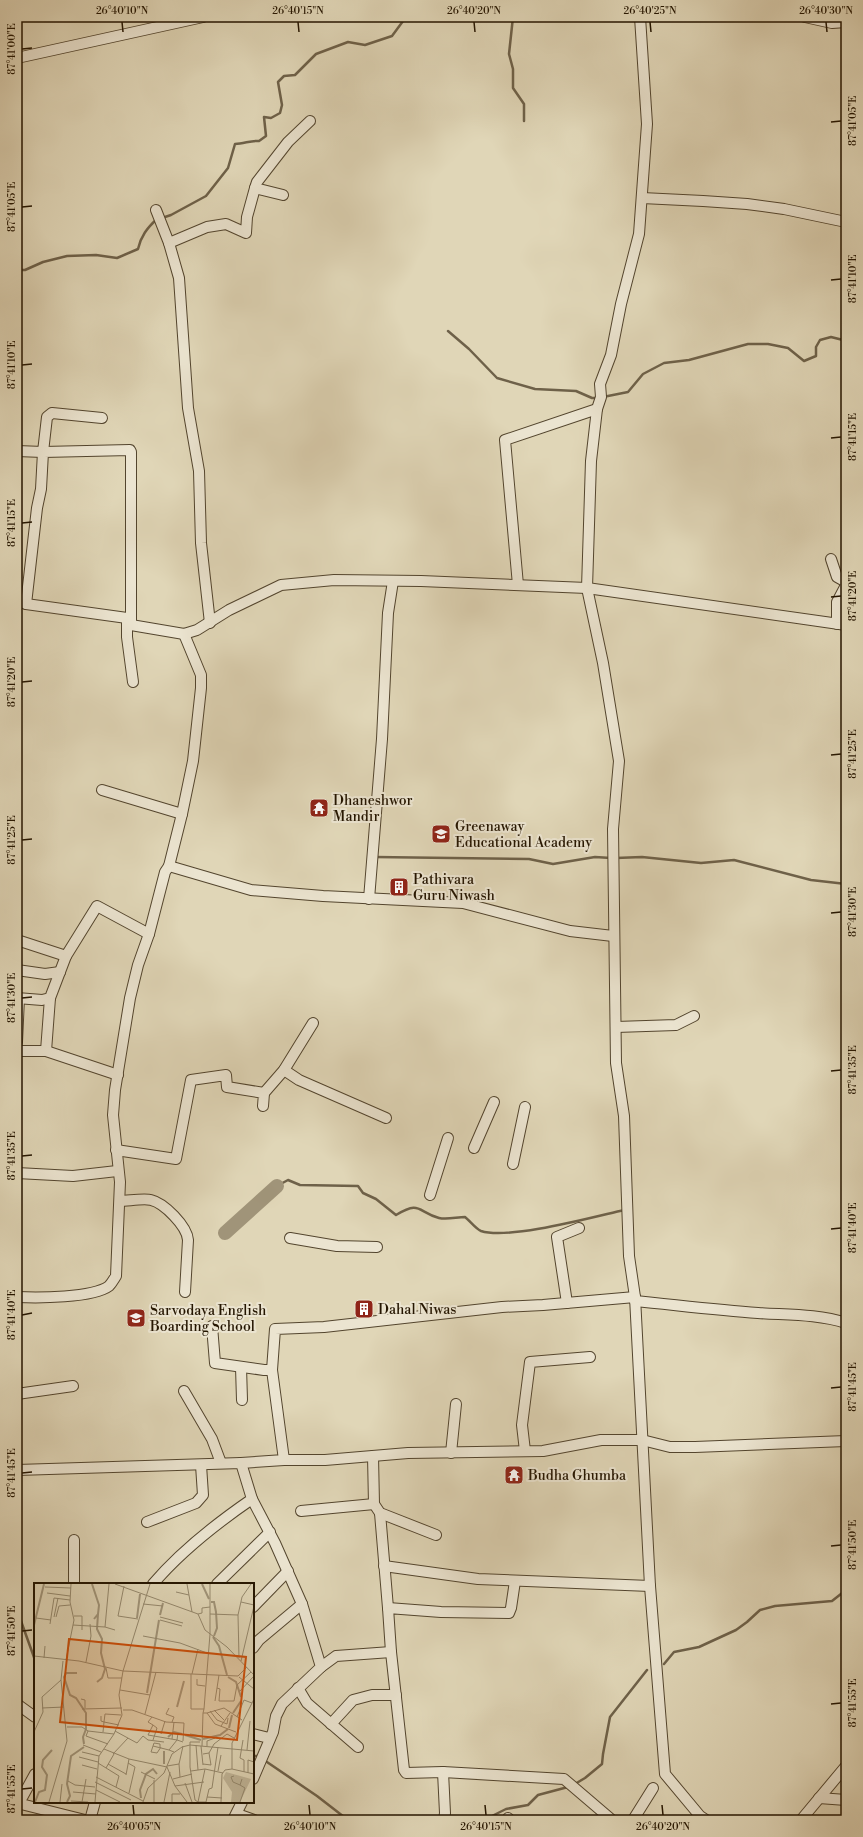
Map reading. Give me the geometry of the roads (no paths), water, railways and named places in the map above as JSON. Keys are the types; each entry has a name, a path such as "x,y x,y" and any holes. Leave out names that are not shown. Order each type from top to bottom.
{"street":[{"path":"17,58 159,22 203,17"},
{"path":"640,17 647,124 639,234 621,304 611,355 600,384 601,397 597,409 597,422 591,461 587,588 603,663 619,761 613,829 615,883 613,936 616,1063 624,1116 629,1256 635,1299 650,1586 665,1774 700,1816 706,1820"},
{"path":"805,17 832,23 846,22"},
{"path":"169,243 207,227 226,224 246,233 247,218 257,182 288,142 310,121"},
{"path":"255,188 283,195"},
{"path":"642,198 703,200 747,204 784,209 846,222"},
{"path":"156,210 169,243 179,278 188,408 199,471 201,543 210,623"},
{"path":"518,585 505,440 597,409"},
{"path":"102,418 52,413 48,417 43,452 41,489 21,602 129,621 184,634 197,630 229,610 281,586 334,580 393,580 587,588 841,625 837,602 846,585"},
{"path":"17,451 43,452 128,449 131,452 129,621 127,637 133,682"},
{"path":"831,559 837,577 846,582"},
{"path":"369,898 382,732 388,613 393,580"},
{"path":"17,1298 43,1298 84,1294 108,1286 116,1276 120,1182 113,1115 118,1074 130,998 165,872 169,866 193,761 201,675 184,634"},
{"path":"102,790 182,814"},
{"path":"169,866 251,890 463,903 570,931 613,936"},
{"path":"46,1051 50,998 66,956 97,906 149,934"},
{"path":"17,940 66,956"},
{"path":"17,970 45,974 60,972"},
{"path":"17,1042 18,998 42,1000 50,998"},
{"path":"616,1027 676,1026 694,1016"},
{"path":"264,1106 264,1093 284,1070 313,1023"},
{"path":"17,1051 46,1051 118,1074"},
{"path":"284,1070 299,1080 386,1118"},
{"path":"116,1150 176,1159 191,1080 226,1075 227,1087 264,1093"},
{"path":"474,1148 494,1102"},
{"path":"513,1164 526,1107"},
{"path":"430,1195 448,1138"},
{"path":"20,1173 73,1176 118,1171"},
{"path":"120,1201 151,1200 168,1210 182,1224 188,1233 185,1292"},
{"path":"567,1303 557,1237 579,1228"},
{"path":"290,1238 337,1246 377,1247"},
{"path":"284,1460 272,1370 275,1330 324,1327 502,1307 635,1299 757,1313 816,1317 846,1323"},
{"path":"212,1326 215,1363 272,1370"},
{"path":"525,1451 522,1425 530,1362 590,1357"},
{"path":"241,1367 242,1400"},
{"path":"17,1394 73,1386"},
{"path":"184,1391 212,1439 220,1463"},
{"path":"451,1453 456,1404"},
{"path":"17,1470 201,1465 408,1453 554,1450 592,1440 642,1440 670,1447 846,1441"},
{"path":"373,1456 374,1504 380,1513 391,1652 404,1770 406,1773 443,1772 564,1779 612,1820"},
{"path":"241,1463 252,1499 270,1532 302,1604 321,1667"},
{"path":"146,1522 196,1503 203,1495 201,1465"},
{"path":"154,1583 168,1566 228,1516 252,1499"},
{"path":"301,1510 374,1504"},
{"path":"380,1513 436,1535"},
{"path":"218,1583 270,1532"},
{"path":"74,1540 74,1583"},
{"path":"384,1566 478,1579 650,1586"},
{"path":"254,1606 288,1571"},
{"path":"388,1608 441,1612 509,1613 512,1608 515,1581"},
{"path":"254,1647 259,1640 302,1604"},
{"path":"254,1776 269,1738 273,1732 276,1716 282,1704 321,1667 336,1656 391,1652"},
{"path":"298,1688 307,1703 358,1747"},
{"path":"331,1724 353,1700 372,1695 396,1695"},
{"path":"17,1704 34,1716"},
{"path":"254,1734 269,1738"},
{"path":"801,1820 845,1769"},
{"path":"443,1772 444,1820"},
{"path":"34,1776 18,1803 85,1820"},
{"path":"633,1820 653,1788"},
{"path":"819,1798 846,1800"},
{"path":"90,1820 95,1803"},
{"path":"242,1803 235,1817 254,1820"}],"waterway":[{"path":"162,218 171,215 206,196 228,168 235,144 259,141 266,136 264,117 271,118 280,113 282,105 278,82 284,76 295,75 316,54 348,42 365,45 392,36 406,17"},
{"path":"513,17 509,54 513,69 513,88 524,104 524,121"},
{"path":"17,270 25,270 43,262 67,256 96,255 117,258 138,249 145,232 157,219"},
{"path":"448,331 469,349 497,378 535,389 576,391 592,398 598,398"},
{"path":"603,397 628,392 643,374 664,363 689,360 748,344 768,344 788,348 804,361 816,356 816,347 820,340 831,337 843,340 846,338"},
{"path":"375,857 529,859 553,864 595,857 611,858"},
{"path":"616,858 642,857 701,863 734,860 811,880 846,884"},
{"path":"277,1186 288,1180 300,1185 358,1186 363,1193 376,1199 396,1215 410,1208 415,1208 442,1219 465,1217 479,1230 494,1233 530,1230 624,1210"},
{"path":"17,1184 20,1207 20,1218 17,1230"},
{"path":"225,1233 277,1186"},
{"path":"664,1664 674,1652 699,1647 736,1630 760,1610 775,1606 832,1601 846,1590"},
{"path":"17,1610 34,1657"},
{"path":"575,1784 602,1764 610,1717 647,1670"},
{"path":"264,1760 317,1796 348,1820"},
{"path":"484,1820 506,1809 528,1805 538,1795 568,1787"}],"place":[{"name":"Dhaneshwor Mandir","path":"319,808"},
{"name":"Greenaway Educational Academy","path":"441,834"},
{"name":"Pathivara Guru Niwash","path":"399,887"},
{"name":"Dahal Niwas","path":"364,1309"},
{"name":"Sarvodaya English Boarding School","path":"136,1318"},
{"name":"Budha Ghumba","path":"514,1475"}]}
